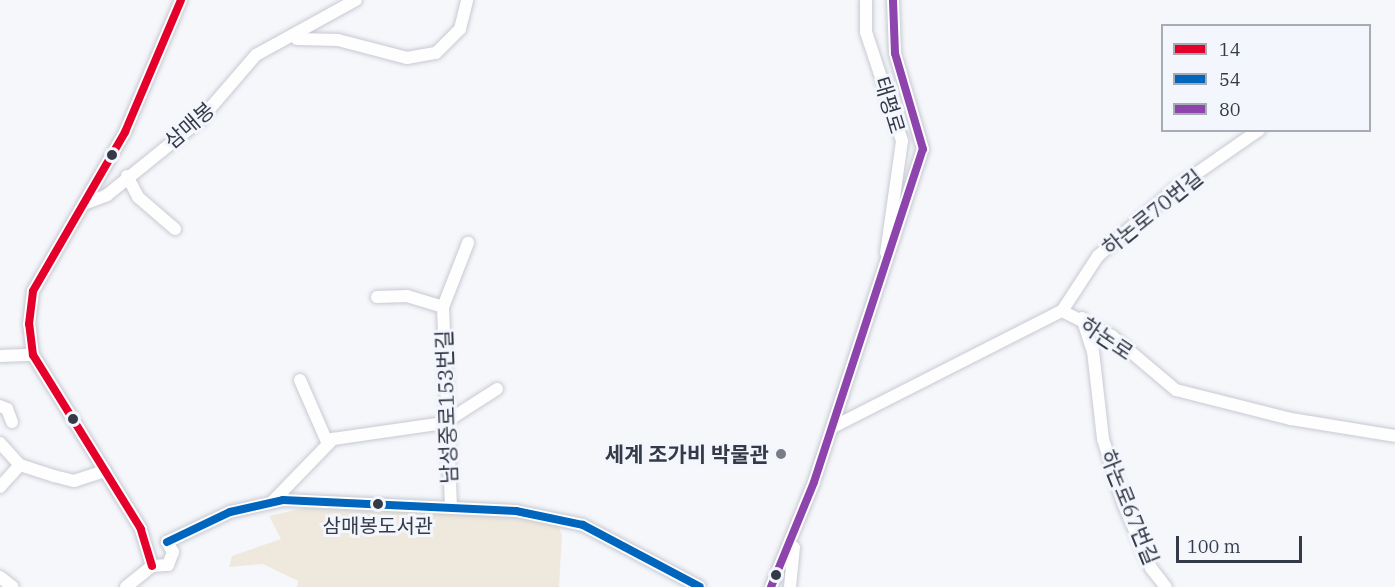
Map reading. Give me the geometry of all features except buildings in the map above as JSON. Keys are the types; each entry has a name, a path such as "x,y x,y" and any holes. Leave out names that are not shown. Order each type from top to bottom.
{"street":[{"path":"149,563 168,565 160,544 141,529 33,355 33,291 124,132 181,0"},
{"name":"삼매봉","path":"84,204 98,200 200,120 256,55 289,40 356,0"},
{"name":"삼매봉","path":"289,40 338,40 407,58 436,53 460,29 467,0"},
{"name":"태평로","path":"866,0 866,32 902,141 880,283"},
{"name":"태평로","path":"771,587 795,536 833,427 923,148 894,45 893,0"},
{"name":"하논로70번길","path":"1062,311 1098,256 1178,187 1256,132"},
{"path":"128,176 138,197 175,229"},
{"path":"377,297 407,296 443,307 468,243"},
{"name":"남성중로153번길","path":"443,307 444,423 451,507"},
{"name":"하논로","path":"833,427 1062,311 1082,318 1176,390 1291,419 1395,436"},
{"name":"하논로67번길","path":"1082,318 1093,351 1103,439 1123,503 1151,568 1166,587"},
{"path":"0,357 33,355"},
{"path":"300,380 328,444"},
{"path":"272,502 328,444 419,423 444,423 497,389"},
{"path":"0,406 7,409 12,422"},
{"path":"0,443 20,465 74,481 105,471"},
{"path":"0,487 20,465"},
{"path":"126,587 149,563 160,544 230,512 272,502 321,499 527,513 583,525 700,587"},
{"path":"790,587 795,536"},
{"path":"0,577 13,587"}],"shaded area":[{"path":"305,508 555,518 562,535 559,587 297,587 298,581 263,564 229,567 232,556 281,539 269,516"}],"transit line":[{"name":"14","path":"152,566 141,529 33,355 29,324 33,291 125,132 181,0"},
{"name":"80","path":"771,587 814,482 923,149 895,53 893,0"},
{"name":"54","path":"167,542 230,512 283,500 516,511 583,525 700,587"}],"place":[{"name":"세계 조가비 박물관","path":"781,454"},
{"name":"삼매봉도서관","path":"378,504"}]}
